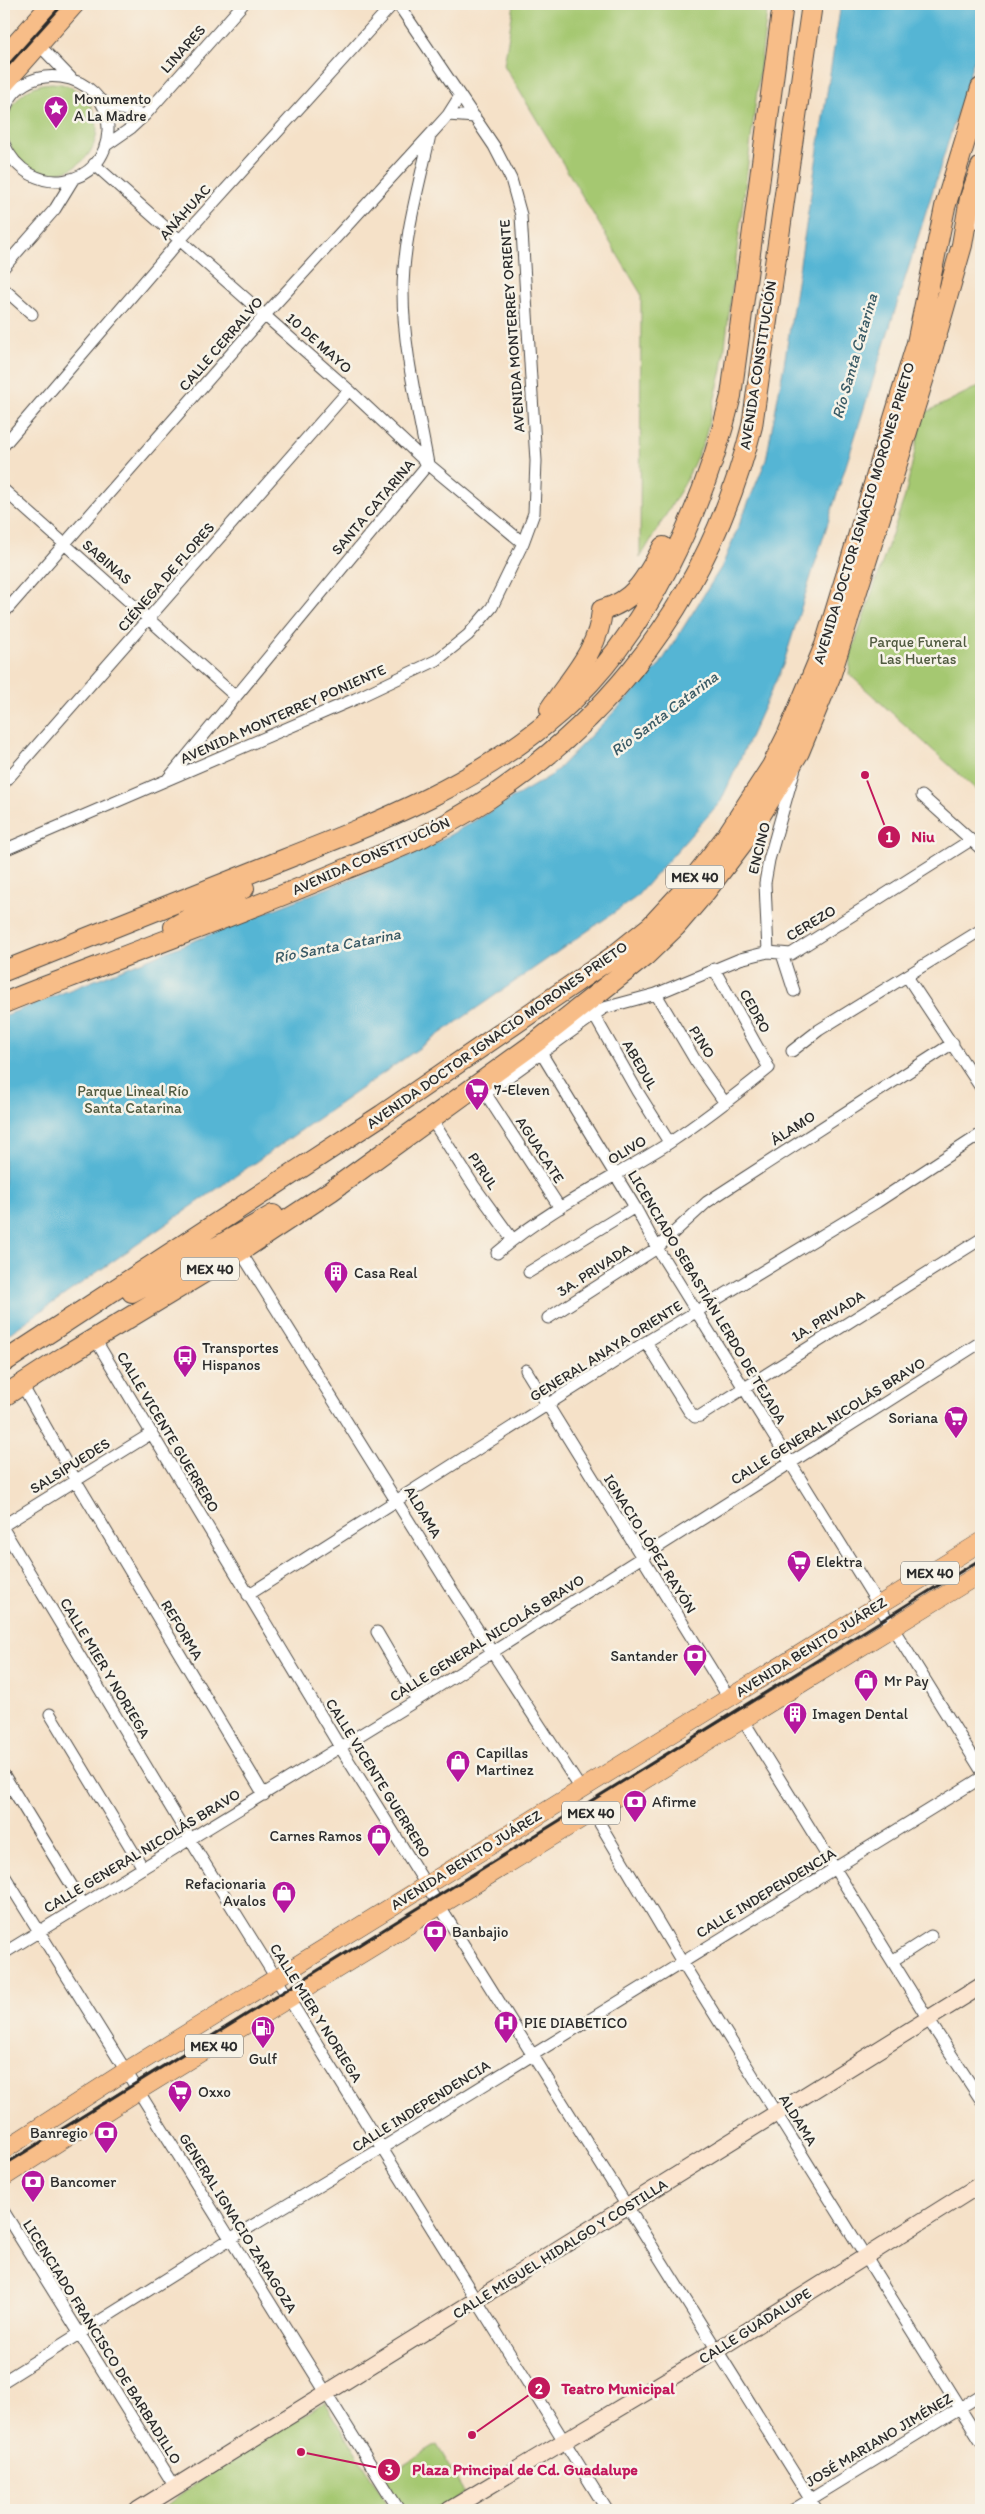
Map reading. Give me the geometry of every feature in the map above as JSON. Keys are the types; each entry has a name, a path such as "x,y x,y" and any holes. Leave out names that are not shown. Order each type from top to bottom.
{"highway":[{"path":"4,58 52,4"},
{"path":"4,83 74,4"},
{"name":"AVENIDA CONSTITUCIÓN","path":"4,971 312,848 431,798 488,765 535,733 582,691 638,621 665,572 701,495 718,446 732,396 784,4"},
{"name":"AVENIDA CONSTITUCIÓN","path":"4,1004 313,883 420,838 466,813 501,791 572,734 615,691 653,644 686,594 714,540 736,484 752,426 812,4"},
{"path":"4,65 23,47 32,43 38,44"},
{"name":"AVENIDA DOCTOR IGNACIO MORONES PRIETO","path":"4,1362 382,1115 611,958 663,913 687,887 726,837 772,766 787,736 825,645 917,343 945,207 981,88"},
{"name":"AVENIDA DOCTOR IGNACIO MORONES PRIETO","path":"4,1396 22,1383 240,1251 331,1191 410,1134 430,1117 482,1088 590,1008 691,909 747,837 799,752 830,676 926,371 962,245 970,198 981,167"},
{"path":"535,733 592,648 601,628 602,610 626,601 637,590 672,532 701,495"},
{"path":"131,953 202,910 294,864 304,858 312,848"},
{"path":"41,1338 224,1244 410,1134"}],"main road":[{"name":"AVENIDA BENITO JUÁREZ","path":"4,2150 126,2071 981,1542"},
{"name":"AVENIDA BENITO JUÁREZ","path":"4,2177 138,2092 981,1573"}],"street":[{"name":"LINARES","path":"105,146 121,136 145,115 243,4"},
{"name":"ANÁHUAC","path":"4,445 180,240 392,4"},
{"name":"AVENIDA MONTERREY ORIENTE","path":"398,4 494,146 511,179 521,215 536,461 534,513 523,543"},
{"path":"38,44 71,78 86,86 98,98 113,107 145,115"},
{"path":"4,115 12,97 24,85 47,77 71,78"},
{"name":"CALLE CERRALVO","path":"4,613 265,315 430,135 460,96"},
{"path":"4,144 7,156 22,171 38,180 56,182 74,178 94,164 105,146 108,129 106,113 98,98"},
{"path":"448,114 475,117"},
{"name":"SANTA CATARINA","path":"166,782 428,464 404,325 403,289 408,236 430,135"},
{"name":"10 DE MAYO","path":"94,164 349,390 428,464 523,543"},
{"path":"4,267 55,209 74,178"},
{"path":"970,198 981,222"},
{"path":"4,289 32,314"},
{"name":"CIÉNEGA DE FLORES","path":"4,783 349,390"},
{"name":"SABINAS","path":"4,490 235,696"},
{"name":"AVENIDA MONTERREY PONIENTE","path":"4,850 166,782 372,691 436,660 468,635 492,608 523,543"},
{"name":"ENCINO","path":"768,952 765,883 769,860 789,794 799,752"},
{"path":"922,796 981,849"},
{"name":"CEREZO","path":"590,1008 656,994 740,959 768,952 791,954 971,840"},
{"path":"792,1051 819,1030 908,978 981,930"},
{"path":"782,954 794,992"},
{"name":"CEDRO","path":"714,969 770,1068"},
{"path":"908,978 953,1043 981,1088"},
{"name":"PINO","path":"656,994 695,1060 725,1103"},
{"name":"ABEDUL","path":"590,1008 637,1091 669,1142"},
{"name":"ÁLAMO","path":"657,1248 707,1202 953,1043"},
{"name":"LICENCIADO SEBASTIÁN LERDO DE TEJADA","path":"538,1048 635,1207 657,1248 698,1310 981,1770"},
{"name":"OLIVO","path":"497,1253 512,1240 560,1208 669,1142 725,1103 770,1068"},
{"name":"AGUACATE","path":"482,1088 560,1208"},
{"name":"PIRUL","path":"430,1117 474,1186 512,1240"},
{"name":"GENERAL ANAYA ORIENTE","path":"248,1595 646,1342 877,1202 981,1134"},
{"path":"529,1272 635,1207"},
{"name":"1A. PRIVADA","path":"646,1342 692,1415 700,1416 981,1238"},
{"name":"3A. PRIVADA","path":"548,1318 657,1248"},
{"name":"ALDAMA","path":"240,1251 492,1652 581,1789"},
{"name":"CALLE VICENTE GUERRERO","path":"95,1339 340,1747 817,2510"},
{"name":"CALLE GENERAL NICOLÁS BRAVO","path":"4,1953 418,1700 981,1342"},
{"name":"IGNACIO LÓPEZ RAYÓN","path":"526,1370 640,1558 728,1698"},
{"name":"REFORMA","path":"22,1383 75,1480 264,1795"},
{"name":"SALSIPUEDES","path":"4,1525 152,1432"},
{"name":"CALLE MIER Y NORIEGA","path":"4,1530 190,1839 607,2510"},
{"path":"376,1632 418,1700"},
{"path":"50,1714 143,1868"},
{"path":"743,1720 834,1869 981,2100"},
{"path":"4,1775 83,1904"},
{"name":"CALLE INDEPENDENCIA","path":"4,2381 230,2239 382,2148 981,1778"},
{"name":"ALDAMA","path":"592,1812 682,1962 867,2256 981,2442"},
{"name":"GENERAL IGNACIO ZARAGOZA","path":"4,1875 399,2510"},
{"path":"892,1961 931,1936"},
{"name":"CALLE MIGUEL HIDALGO Y COSTILLA","path":"138,2510 981,1986"},
{"name":"CALLE GUADALUPE","path":"449,2510 717,2350 981,2184"},
{"name":"LICENCIADO FRANCISCO DE BARBADILLO","path":"4,2212 175,2487"},
{"name":"JOSÉ MARIANO JIMÉNEZ","path":"793,2510 981,2395"}],"green space":[{"path":"514,4 768,4 722,370 704,441 685,483 640,558 641,294 504,65"},
{"path":"52,83 69,86 84,96 94,111 97,128 94,145 84,160 69,170 52,173 35,170 20,160 10,145 7,128 10,111 20,96 35,86"},
{"name":"Parque Funeral Las Huertas","path":"981,385 981,794 849,674 851,654 905,496 923,414"},
{"path":"325,2402 391,2510 162,2510 193,2485"},
{"path":"437,2445 465,2492 437,2510 404,2510 384,2477"}],"water":[{"name":"Río Santa Catarina","path":"841,4 981,4 981,38 783,665 721,801 635,898 4,1337 4,1016 426,849 552,775 659,666 722,566 766,460 784,365"}],"railway":[{"path":"4,70 63,4"},
{"path":"4,2165 981,1559"}],"place":[{"name":"Monumento A La Madre","path":"56,129"},
{"name":"Niu","path":"865,775"},
{"name":"7-Eleven","path":"477,1111"},
{"name":"Casa Real","path":"336,1294"},
{"name":"Transportes Hispanos","path":"185,1378"},
{"name":"Soriana","path":"956,1439"},
{"name":"Elektra","path":"799,1583"},
{"name":"Santander","path":"695,1677"},
{"name":"Mr Pay","path":"866,1702"},
{"name":"Imagen Dental","path":"795,1735"},
{"name":"Capillas Martinez","path":"458,1783"},
{"name":"Afirme","path":"635,1823"},
{"name":"Carnes Ramos","path":"379,1857"},
{"name":"Refacionaria Avalos","path":"284,1914"},
{"name":"Banbajio","path":"435,1953"},
{"name":"PIE DIABETICO","path":"506,2044"},
{"name":"Gulf","path":"263,2049"},
{"name":"Oxxo","path":"180,2113"},
{"name":"Banregio","path":"106,2154"},
{"name":"Bancomer","path":"33,2203"},
{"name":"Teatro Municipal","path":"472,2435"},
{"name":"Plaza Principal de Cd. Guadalupe","path":"301,2452"}],"park label":[{"name":"Parque Lineal Río Santa Catarina","path":"133,1100"}]}
